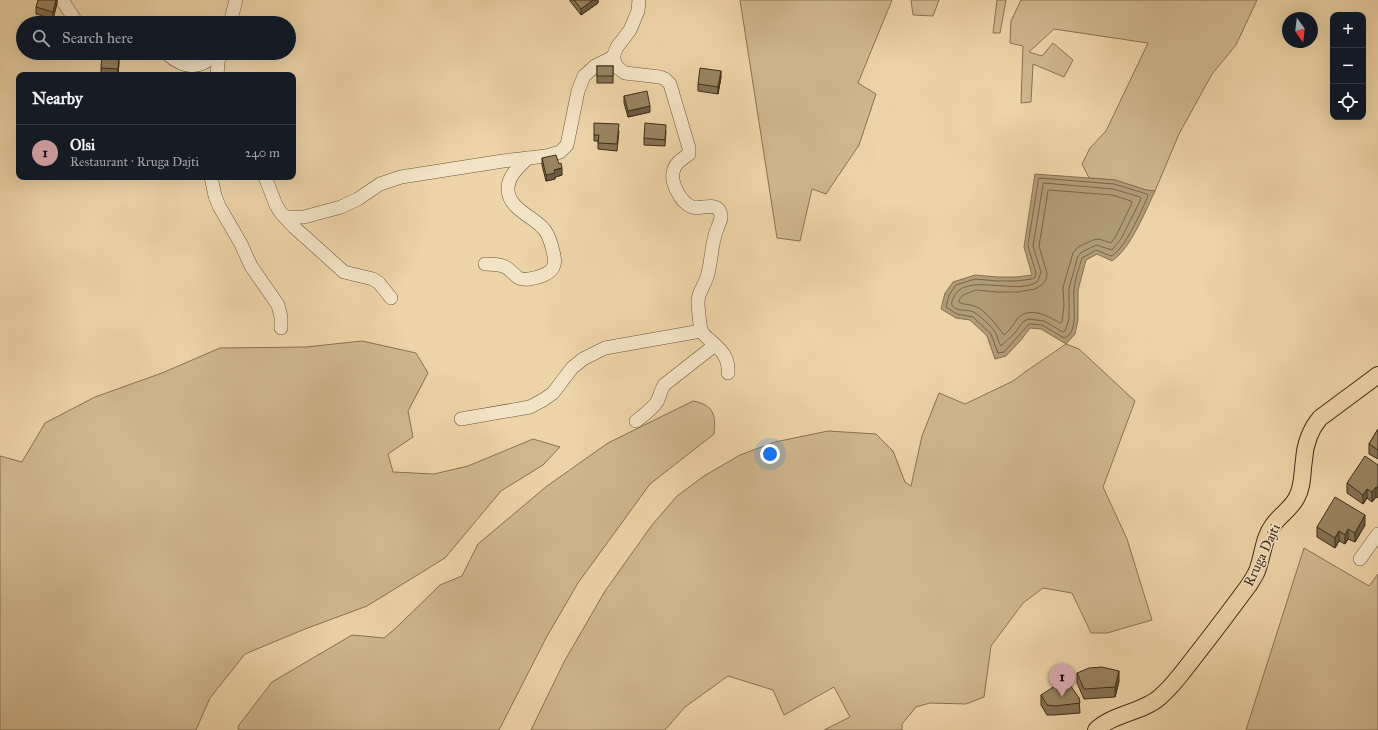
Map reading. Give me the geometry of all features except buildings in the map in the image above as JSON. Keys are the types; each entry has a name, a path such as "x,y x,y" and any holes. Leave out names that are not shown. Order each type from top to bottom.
{"main road":[{"name":"Rruga Dajti","path":"1096,730 1109,721 1151,704 1178,678 1249,585 1257,571 1266,539 1273,525 1297,497 1301,485 1308,440 1314,425 1320,418 1378,375"}],"street":[{"path":"62,0 72,16"},
{"path":"232,16 236,0"},
{"path":"639,0 638,11 630,30 617,47 613,58 616,67 625,73 660,77 665,79 670,84 689,148 689,154 677,163 674,169 673,176 677,192 681,198 693,207 712,206 718,208 720,212 721,218 711,250 707,276 698,294 698,303 701,331 724,355 729,364 728,373"},
{"path":"285,217 304,216 341,207 358,200 380,184 401,177 503,161 546,156 560,152 568,144 578,91 584,76 595,66 613,58"},
{"path":"175,60 180,64 190,66 200,65 210,60"},
{"path":"217,72 218,60"},
{"path":"484,264 504,266 517,278 527,280 549,272 554,266 555,259 549,237 544,228 513,203 508,192 508,180 528,158"},
{"path":"212,180 219,206 241,244 251,266 278,305 281,317 281,328"},
{"path":"266,180 276,205 285,217 344,272 373,279 379,283 391,298"},
{"path":"461,419 530,407 553,393 572,368 583,359 605,348 701,331"},
{"path":"636,421 649,411 658,399 664,385 715,345"},
{"path":"1360,559 1378,534"}],"shaded area":[{"path":"740,0 892,0 858,83 876,94 859,145 826,194 812,189 800,241 777,238"},
{"path":"911,0 939,0 933,16 913,15"},
{"path":"997,0 1006,0 1000,33 993,33"},
{"path":"1021,0 1257,0 1236,45 1212,74 1179,134 1155,191 1146,190 1115,180 1089,178 1082,164 1090,148 1106,131 1148,43 1054,29 1029,52 1042,56 1053,43 1073,60 1064,77 1033,64 1031,102 1021,103 1023,46 1010,43 1011,21"},
{"path":"362,341 416,353 428,373 408,411 413,437 388,454 393,472 434,474 468,466 533,439 560,447 543,465 501,491 445,558 367,606 305,629 245,654 210,698 196,730 0,730 0,456 22,462 45,423 95,397 162,373 220,348 306,347"},
{"path":"1066,344 1079,349 1135,401 1103,487 1127,539 1152,620 1107,633 1091,633 1072,593 1043,588 1023,603 991,646 984,697 966,704 930,703 916,707 902,724 902,730 824,730 850,717 834,687 784,715 773,690 728,676 685,707 665,730 531,730 564,662 605,591 652,525 677,496 704,476 740,455 775,442 828,431 876,434 893,451 905,482 911,486 922,436 939,393 965,404 1013,381"},
{"path":"693,401 705,405 712,412 715,421 714,434 650,484 578,583 546,638 499,730 238,730 239,725 272,682 352,635 384,638 440,585 462,576 478,544 547,486 608,443"},
{"path":"1304,548 1369,586 1378,574 1378,730 1246,730"}],"water":[{"path":"1035,174 1115,180 1146,190 1155,191 1137,229 1119,255 1112,261 1097,254 1086,260 1078,290 1078,320 1075,334 1066,344 1041,329 1030,328 1006,356 995,359 987,336 970,320 956,318 941,309 945,293 953,282 975,275 1016,277 1032,275 1024,247"}],"place":[{"name":"Olsi","path":"1062,697"}]}
